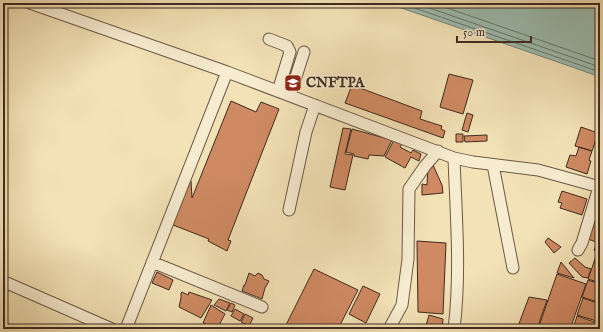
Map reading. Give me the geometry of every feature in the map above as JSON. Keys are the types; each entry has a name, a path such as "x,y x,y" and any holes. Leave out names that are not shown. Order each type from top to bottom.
{"street":[{"path":"30,3 227,72 454,158 492,165 538,170 599,187 582,243 578,250"},
{"path":"269,38 287,46 290,52 278,91"},
{"path":"290,96 304,52"},
{"path":"126,329 227,72"},
{"path":"290,210 306,132 315,105"},
{"path":"389,329 402,305 408,259 409,189 425,166 438,151"},
{"path":"454,158 457,247 457,306 454,329"},
{"path":"492,165 513,268"},
{"path":"152,262 262,307"},
{"path":"7,283 112,329"}],"water":[{"path":"387,3 600,3 600,77 578,69"}],"building":[{"path":"449,74 473,80 463,114 440,107"},
{"path":"352,85 422,111 420,119 442,126 441,129 445,131 443,138 345,103"},
{"path":"231,101 256,112 261,102 279,109 228,240 231,241 227,251 208,241 209,239 173,225 189,181 191,181 192,198"},
{"path":"467,113 473,115 468,132 462,130"},
{"path":"581,127 598,133 592,151 575,146"},
{"path":"343,128 351,129 345,154 353,155 345,190 330,187"},
{"path":"352,129 392,140 384,156 369,155 368,159 354,156 354,154 346,152"},
{"path":"456,134 463,134 463,142 456,142"},
{"path":"487,135 487,141 465,142 464,136"},
{"path":"394,140 402,144 400,147 411,153 413,150 421,154 419,161 411,157 405,168 385,157"},
{"path":"579,147 592,151 587,174 566,167 570,155 576,156"},
{"path":"433,165 442,185 443,193 422,195 422,184 427,185 428,166"},
{"path":"562,191 587,199 582,215 560,208 562,203 558,202"},
{"path":"592,221 600,225 600,241 598,243 586,238"},
{"path":"548,238 561,247 554,253 545,242"},
{"path":"417,241 446,243 443,314 418,312"},
{"path":"600,243 600,264 594,262 597,252 594,250 596,245 599,246"},
{"path":"575,258 585,267 591,269 588,278 582,277 569,263"},
{"path":"561,262 574,278 557,273"},
{"path":"594,262 600,264 600,283 588,279"},
{"path":"314,269 358,290 338,329 284,329"},
{"path":"157,272 173,280 169,290 152,283"},
{"path":"249,273 255,276 258,273 262,275 264,279 269,281 262,299 242,291"},
{"path":"557,274 586,284 570,329 538,329"},
{"path":"588,280 600,284 600,303 582,297"},
{"path":"363,286 380,294 366,323 349,314"},
{"path":"182,292 188,295 189,292 212,300 201,318 179,307"},
{"path":"529,297 547,300 537,329 517,329"},
{"path":"583,298 600,304 600,322 577,315"},
{"path":"219,299 230,303 226,311 214,305"},
{"path":"231,303 235,305 232,312 227,310"},
{"path":"211,305 225,314 217,329 203,323"},
{"path":"235,309 244,314 240,321 231,316"},
{"path":"245,314 253,318 249,326 241,322"},
{"path":"429,315 443,319 442,329 425,329"},
{"path":"577,316 600,324 600,329 573,329"}],"railway":[{"path":"3,323 16,329"}],"place":[{"name":"CNFTPA","path":"293,83"}]}
